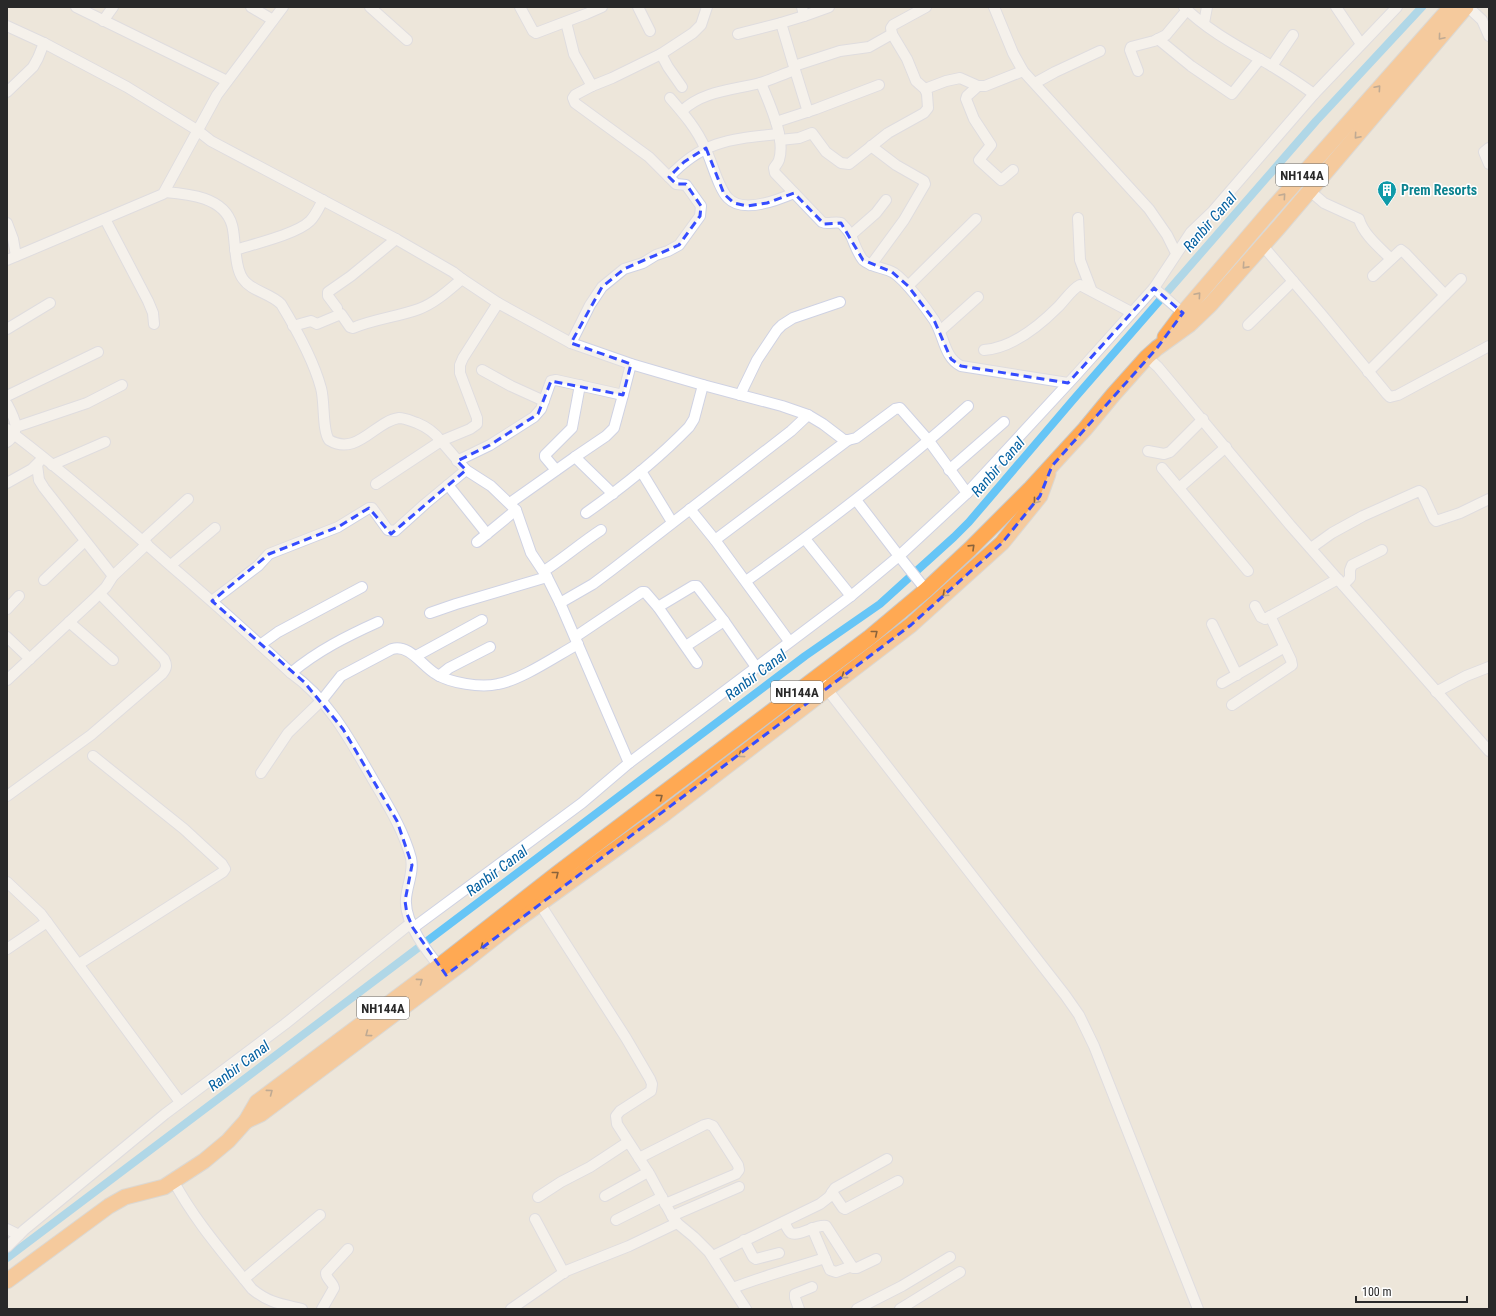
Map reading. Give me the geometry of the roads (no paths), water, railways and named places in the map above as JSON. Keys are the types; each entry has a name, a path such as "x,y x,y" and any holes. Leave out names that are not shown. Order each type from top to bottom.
{"highway":[{"name":"NH144A","path":"7,1281 118,1201 131,1196 154,1191 174,1182 220,1148 246,1121 261,1114 443,970 558,872 870,637 923,585 970,549 1055,463 1113,395 1152,353 1183,313 1364,104 1451,7"},
{"path":"1152,353 1198,317 1263,246 1467,7"},
{"path":"540,904 663,814 912,625 1002,543 1040,496 1055,463"},
{"name":"NH144A","path":"443,970 540,904"}],"street":[{"path":"76,7 227,81"},
{"path":"103,21 113,7"},
{"path":"251,7 273,20"},
{"path":"7,223 13,239 12,258 160,196 165,192 214,99 283,7"},
{"path":"370,7 407,40"},
{"path":"520,7 534,32 566,22 602,7"},
{"path":"638,7 650,32"},
{"path":"571,343 588,309 602,287 624,269 642,263 656,254 668,251 679,245 700,216 701,206 686,185 676,184 649,157 575,103 573,98 575,95 592,86 661,54 699,28 704,20 707,7"},
{"path":"738,34 781,23 803,12 829,7"},
{"path":"669,177 684,162 706,148 738,138 780,137 796,139 812,133 826,152 844,164 849,164 888,134 926,111 928,103 925,89 916,81 907,59 892,34 891,28 893,25 926,7"},
{"path":"994,7 1013,53 1023,71 1149,209 1168,235 1176,253"},
{"path":"1204,24 1207,7"},
{"path":"1336,7 1361,44"},
{"path":"7,1247 19,1235 180,1102 285,1024 412,926 582,803 630,763 850,596 899,556 967,492 1068,383 1131,312 1157,290 1176,253 1192,232 1213,212 1314,94 1397,7"},
{"path":"1467,7 1482,20 1489,36"},
{"path":"1138,71 1130,50 1131,47 1166,35 1185,9 1204,24 1314,94"},
{"path":"566,22 574,54 592,86"},
{"path":"781,23 808,112"},
{"path":"7,26 44,43 140,94 197,130 211,141 396,239 453,272 498,303 571,343 632,364 782,406 808,415 840,437 848,440"},
{"path":"682,111 691,102 704,96 761,82 840,51 869,48 892,34"},
{"path":"1272,66 1293,35"},
{"path":"1158,39 1191,66 1232,94 1260,60"},
{"path":"7,92 32,67 38,58 44,43"},
{"path":"1035,84 1055,72 1100,51"},
{"path":"661,54 671,72 682,87"},
{"path":"925,89 938,83 960,78 978,86 990,85 1023,71"},
{"path":"761,82 780,137 780,159 774,169 775,173 822,222 825,224 834,222 841,223 851,236 861,257 871,265 892,272 908,286 934,320 940,331 947,351 955,363 961,366 1068,383"},
{"path":"776,122 808,112 879,85"},
{"path":"978,86 967,96 966,99 974,118 991,145 979,160 1001,180 1013,170"},
{"path":"670,98 682,111 698,133 706,148 724,194 728,199 734,203 747,206 767,203 794,193"},
{"path":"871,146 896,165 924,181 925,184 904,220 871,265"},
{"path":"1489,148 1484,152 1489,164"},
{"path":"1310,191 1324,203 1359,218 1360,224 1366,232 1391,259"},
{"path":"165,192 192,194 207,199 219,207 229,218 232,225 239,269 243,279 252,288 275,298 281,304 316,373 324,399 326,431 329,440 339,444 350,443 369,435 387,422 399,418 413,421 430,429 466,470 491,486 513,507 528,547 546,574 560,602 630,763"},
{"path":"235,250 270,240 307,224 314,217 323,200"},
{"path":"851,236 876,213 886,200"},
{"path":"1078,218 1080,260 1091,289"},
{"path":"105,219 148,301 153,313 154,324"},
{"path":"908,286 976,220"},
{"path":"337,308 328,296 328,292 351,276 396,239"},
{"path":"1263,246 1368,372 1387,394 1393,397 1489,346"},
{"path":"1373,276 1400,250 1403,251 1445,295"},
{"path":"293,326 311,321 317,324 341,314 350,328 353,328 420,308 439,297 462,279"},
{"path":"1368,372 1461,279"},
{"path":"1248,325 1293,281"},
{"path":"984,350 992,349 1016,340 1036,326 1057,308 1078,285 1091,289 1131,312"},
{"path":"1157,290 1183,313"},
{"path":"940,331 978,297"},
{"path":"740,395 756,362 777,330 787,321 840,302"},
{"path":"7,329 50,303"},
{"path":"376,484 441,441 470,429 477,424 477,418 460,374 460,365 498,303"},
{"path":"7,396 98,352"},
{"path":"1152,353 1158,367 1202,419 1316,545 1436,692 1489,751"},
{"path":"477,542 487,534 513,507 556,470 612,432 616,425 632,364"},
{"path":"482,370 511,386 544,401"},
{"path":"457,461 490,445 538,414 549,384 553,380 623,395"},
{"path":"11,433 86,403 122,385"},
{"path":"556,470 545,457 545,454 572,428 580,385"},
{"path":"586,513 613,494 641,471 689,427 694,419 703,385"},
{"path":"7,404 11,433 40,461 52,465 145,542 212,600 260,645 304,682 322,700 343,729 397,821 408,847 412,865 405,901 407,914 412,926 429,953 443,970"},
{"path":"746,582 856,500 929,441 968,406"},
{"path":"715,540 848,440 862,434 898,408 902,409 929,441 949,470 967,492"},
{"path":"560,602 592,584 645,545 672,522 791,431 808,415"},
{"path":"1148,451 1164,454 1170,452 1202,419"},
{"path":"949,470 1004,422"},
{"path":"52,465 105,442"},
{"path":"1179,488 1226,447"},
{"path":"575,457 613,494"},
{"path":"7,483 40,461"},
{"path":"40,461 38,474 42,485 113,576"},
{"path":"1162,468 1248,570"},
{"path":"212,600 258,566 269,554 338,527 370,508 372,508 388,530 394,531 466,470"},
{"path":"641,471 672,522"},
{"path":"448,485 487,534"},
{"path":"1316,545 1332,533 1363,516 1419,491 1422,493 1436,521 1460,513 1489,499"},
{"path":"7,680 100,594 113,576 188,499"},
{"path":"856,500 923,585"},
{"path":"690,509 715,540 789,641"},
{"path":"171,565 215,528"},
{"path":"430,613 546,574 580,543 601,530"},
{"path":"805,539 850,596"},
{"path":"44,580 85,541"},
{"path":"1255,606 1262,618 1266,618 1344,581 1352,565 1382,550"},
{"path":"658,607 693,586 700,588 756,667"},
{"path":"260,645 278,632 362,587"},
{"path":"260,773 288,733 322,700 341,676 392,649 400,648 416,656 439,676 472,685 500,684 524,674 576,640 642,592 646,592 697,663"},
{"path":"7,796 91,735 166,669 167,664 164,659 100,594"},
{"path":"7,608 19,596"},
{"path":"1232,705 1291,666 1292,661 1270,616"},
{"path":"416,656 482,620"},
{"path":"686,646 724,621"},
{"path":"69,622 114,660"},
{"path":"292,673 311,658 347,637 378,622"},
{"path":"1212,624 1237,675"},
{"path":"7,637 30,659"},
{"path":"439,676 450,668 490,647"},
{"path":"1222,683 1285,647"},
{"path":"1436,692 1489,666"},
{"path":"817,676 1065,995 1078,1014 1094,1046 1198,1309"},
{"path":"79,964 177,903 223,872 225,869 222,864 184,829 92,756"},
{"path":"7,882 41,914 180,1102"},
{"path":"540,904 626,1038 652,1084 651,1091 620,1110 616,1116 617,1124 648,1172 674,1220 713,1256 746,1309"},
{"path":"7,949 47,922"},
{"path":"616,1220 664,1200 736,1174 739,1170 738,1165 713,1126 708,1124 684,1134 639,1158"},
{"path":"538,1197 561,1182 590,1167 628,1142"},
{"path":"713,1256 820,1204 830,1197 832,1192 839,1186 887,1159"},
{"path":"605,1196 648,1172"},
{"path":"832,1192 845,1209 898,1181"},
{"path":"174,1182 198,1220 252,1289 261,1297 270,1302 302,1309"},
{"path":"511,1309 575,1267 629,1246 674,1220 739,1187"},
{"path":"244,1279 320,1215"},
{"path":"535,1219 564,1273"},
{"path":"784,1222 792,1233 796,1234 812,1228 824,1226 828,1228 853,1268 857,1268 876,1259"},
{"path":"812,1228 830,1270 834,1272 852,1266"},
{"path":"7,1229 19,1235"},
{"path":"744,1240 753,1257 756,1259 779,1253"},
{"path":"322,1309 334,1288 326,1276 326,1273 348,1249"},
{"path":"857,1309 902,1286 950,1257"},
{"path":"733,1288 756,1279 771,1276 825,1258"},
{"path":"900,1309 960,1272"},
{"path":"799,1309 794,1298 795,1294 812,1287"}],"waterway":[{"name":"Ranbir Canal","path":"7,1258 805,656 880,604 969,522 1316,121 1422,7"}],"place":[{"name":"Prem Resorts","path":"1387,207"}]}
